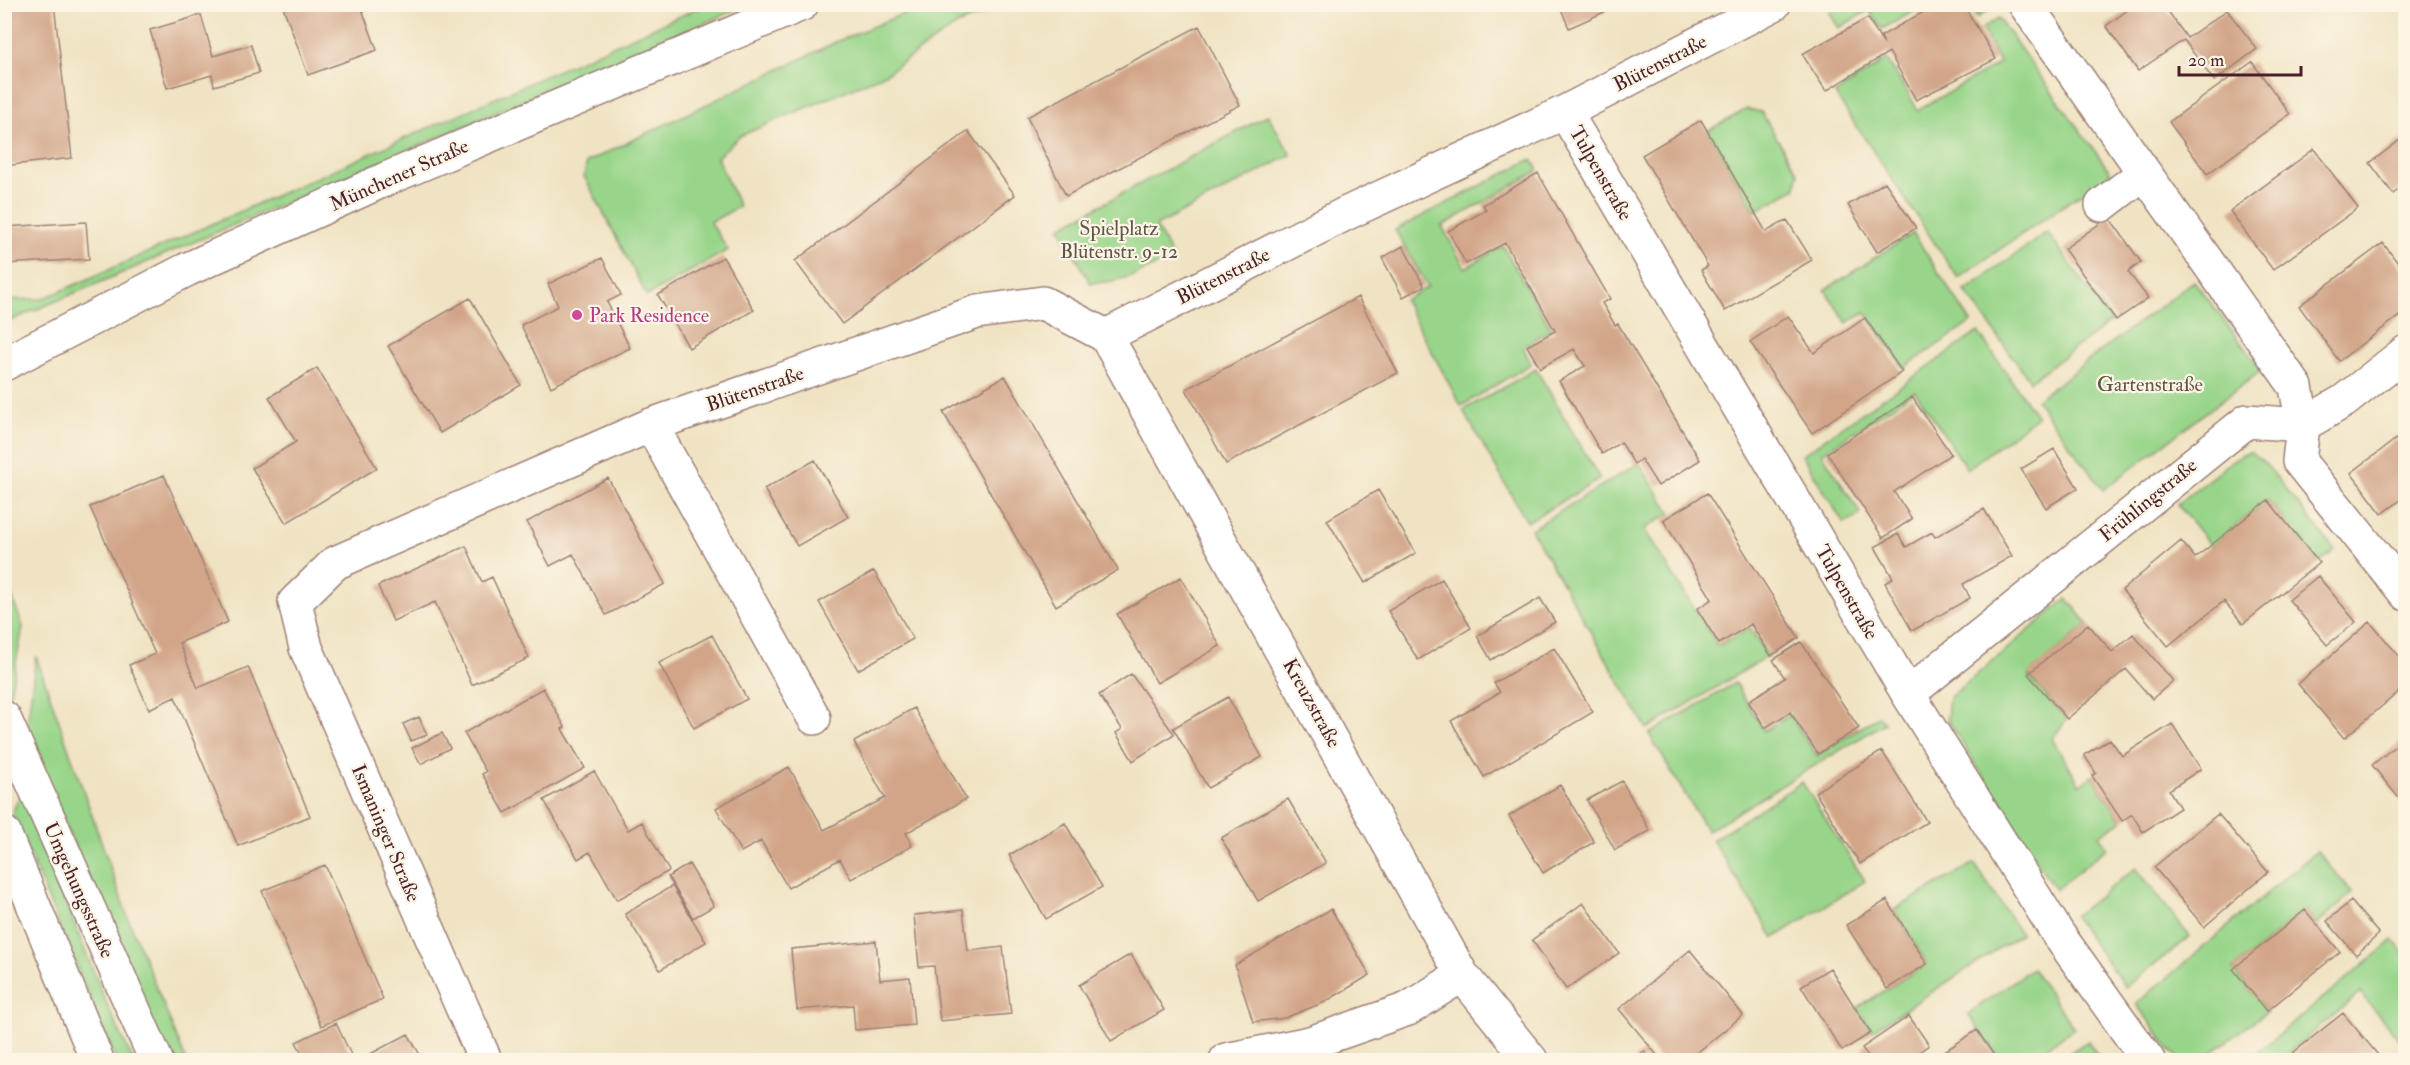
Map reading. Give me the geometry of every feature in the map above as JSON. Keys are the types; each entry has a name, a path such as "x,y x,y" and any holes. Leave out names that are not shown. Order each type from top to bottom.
{"street":[{"name":"Münchener Straße","path":"4,364 186,270 386,179 802,4"},
{"name":"Blütenstraße","path":"295,602 335,562 651,425 977,312 1043,303 1106,336 1345,214 1565,112 1774,4"},
{"path":"2025,4 2296,387 2303,425 2299,461 2406,594"},
{"name":"Tulpenstraße","path":"1565,112 1908,694 2058,934 2148,1060"},
{"path":"2102,205 2144,173"},
{"name":"Kreuzstraße","path":"1106,336 1462,975 1531,1060"},
{"path":"2303,425 2344,401 2406,352"},
{"name":"Frühlingstraße","path":"1908,694 2247,421 2303,425"},
{"path":"651,425 814,718"},
{"name":"Ismaninger Straße","path":"295,602 306,648 485,1060"},
{"name":"Umgehungsstraße","path":"4,718 156,1060"},
{"path":"4,833 97,1060"},
{"path":"1226,1060 1310,1043 1408,1009 1462,975"}],"green space":[{"path":"707,4 747,5 5,323 5,300 41,299 59,292"},
{"path":"924,5 1005,5 957,25 885,74 740,136 717,157 739,207 710,222 728,250 647,296 584,176 587,162 838,41"},
{"path":"1844,5 1926,5 1882,29 1869,10 1839,28 1829,12"},
{"path":"1968,5 1988,5 1991,8 1977,18"},
{"path":"1998,18 2111,173 1958,278 1835,94 1887,59 1918,110 2000,63 1982,29"},
{"path":"1747,109 1761,112 1798,173 1796,188 1755,211 1707,131"},
{"name":"Spielplatz Blütenstr. 9-12","path":"1268,115 1291,155 1156,226 1172,257 1133,276 1090,283 1060,227"},
{"path":"1532,159 1538,171 1442,226 1465,268 1503,246 1551,329 1523,347 1531,364 1461,406 1404,300 1428,287 1395,230"},
{"path":"2047,232 2112,321 2030,381 1965,291"},
{"path":"1913,233 1971,322 1904,368 1865,312 1847,323 1825,290"},
{"name":"Gartenstraße","path":"2194,281 2262,370 2103,490 2036,400"},
{"path":"1978,332 2037,417 1967,469 1915,391 1822,453 1861,514 1844,524 1802,455"},
{"path":"1536,369 1600,479 1527,522 1463,410"},
{"path":"2250,452 2265,463 2335,550 2319,563 2268,500 2211,546 2177,504 2242,454"},
{"path":"1639,463 1671,513 1644,529 1718,646 1750,628 1768,656 1647,729 1531,529"},
{"path":"4,575 23,627 9,699 4,684"},
{"path":"2067,598 2088,624 2028,675 2067,719 2052,739 2080,785 2092,776 2122,821 2099,835 2107,848 2055,890 1947,719 1949,698"},
{"path":"36,656 129,921 186,1060 168,1060 26,734"},
{"path":"1735,683 1764,731 1790,715 1817,756 1879,716 1885,723 1707,831 1649,734"},
{"path":"1802,782 1865,881 1774,938 1712,840"},
{"path":"21,793 108,1007 133,1060 116,1060 12,813"},
{"path":"2317,851 2352,893 2317,924 2305,910 2233,969 2267,1011 2202,1060 2179,1060 2136,1004"},
{"path":"1974,863 2021,934 1872,1031 1857,1008 1927,964 1894,910"},
{"path":"2136,868 2190,937 2125,987 2074,916"},
{"path":"2393,940 2405,955 2405,1046 2360,993 2284,1057 2286,1060 2248,1060"},
{"path":"2032,968 2074,1028 2029,1060 2000,1060 1968,1014"},
{"path":"2088,1041 2101,1060 2058,1060"}],"building":[{"path":"4,4 54,4 72,158 4,166"},
{"path":"282,4 360,4 377,50 308,75"},
{"path":"1559,4 1622,4 1569,28"},
{"path":"1937,4 1963,4 1996,59 1916,100 1889,52 1826,91 1802,54 1868,18 1884,44 1881,36"},
{"path":"2136,4 2163,4 2187,38 2227,10 2257,49 2214,81 2184,40 2138,71 2106,26"},
{"path":"201,15 213,56 251,45 259,73 214,86 212,75 167,88 150,30"},
{"path":"1199,26 1240,105 1066,196 1027,117"},
{"path":"2252,62 2290,114 2207,174 2169,122"},
{"path":"1701,120 1766,232 1787,220 1812,260 1725,311 1701,270 1708,266 1642,155"},
{"path":"968,131 1015,195 842,324 795,261"},
{"path":"2400,140 2406,145 2406,184 2393,194 2370,163"},
{"path":"2314,149 2358,208 2273,270 2230,211"},
{"path":"1538,173 1610,299 1602,303 1615,325 1618,324 1700,460 1658,486 1641,459 1634,464 1621,442 1602,454 1559,381 1585,366 1574,349 1540,368 1527,346 1555,331 1505,243 1466,264 1448,231 1486,210 1483,205"},
{"path":"1885,182 1916,228 1877,252 1848,205"},
{"path":"2109,217 2141,262 2128,272 2148,298 2116,320 2064,249"},
{"path":"86,222 89,259 4,264 4,227"},
{"path":"2383,243 2406,274 2406,311 2339,361 2299,306"},
{"path":"1403,246 1424,286 1403,297 1382,258"},
{"path":"723,257 754,310 689,348 658,295"},
{"name":"Park Residence","path":"602,258 621,295 607,302 630,348 551,387 521,325 558,306 548,284"},
{"path":"1358,297 1398,373 1226,464 1186,389"},
{"path":"470,298 521,385 440,433 388,346"},
{"path":"1788,316 1814,353 1865,318 1902,372 1812,433 1750,342"},
{"path":"317,368 377,468 286,523 252,468 296,442 269,397"},
{"path":"1005,376 1118,570 1056,606 943,412"},
{"path":"1912,397 1951,454 1894,492 1912,519 1883,538 1827,453"},
{"path":"2396,439 2406,451 2406,496 2382,514 2351,473"},
{"path":"2054,449 2078,488 2046,508 2021,469"},
{"path":"815,460 848,517 797,546 764,489"},
{"path":"164,475 228,622 179,643 198,688 248,667 310,816 238,846 175,697 149,709 129,665 155,654 90,507"},
{"path":"608,478 665,584 606,615 573,554 550,566 527,522"},
{"path":"1378,490 1416,553 1365,583 1327,520"},
{"path":"1707,493 1799,638 1771,656 1751,624 1719,644 1697,609 1712,599 1663,520"},
{"path":"2268,500 2319,563 2243,624 2224,601 2168,646 2122,590 2181,541 2195,558"},
{"path":"1984,509 2012,556 1963,584 1970,598 1912,631 1885,583 1893,578 1875,547 1898,534 1906,547 1932,532 1935,537"},
{"path":"466,546 482,582 492,577 529,658 472,685 435,602 393,621 378,586"},
{"path":"874,571 913,639 858,670 819,602"},
{"path":"2318,576 2356,622 2327,645 2289,600"},
{"path":"1181,577 1220,646 1157,683 1117,614"},
{"path":"1442,579 1471,628 1418,660 1388,611"},
{"path":"1540,598 1555,622 1491,660 1477,636"},
{"path":"2370,622 2406,664 2406,686 2344,738 2298,684"},
{"path":"2088,624 2112,652 2133,634 2173,681 2152,699 2126,669 2067,719 2028,674"},
{"path":"712,635 747,699 694,728 659,663"},
{"path":"1801,642 1859,728 1818,754 1790,712 1765,728 1748,701 1785,678 1773,660"},
{"path":"1554,648 1593,712 1484,777 1451,721 1500,692 1494,683"},
{"path":"1131,674 1174,734 1133,761 1116,733 1122,729 1099,695"},
{"path":"543,688 565,727 562,729 585,768 505,813 482,774 486,772 464,733"},
{"path":"1228,697 1262,757 1208,788 1173,728"},
{"path":"914,708 966,799 906,833 912,846 851,879 840,859 788,888 761,841 741,852 716,808 789,767 824,830 885,798 854,742"},
{"path":"419,717 427,735 411,741 403,724"},
{"path":"2172,724 2201,769 2169,790 2180,808 2143,832 2132,814 2122,821 2092,776 2096,773 2084,755 2110,739 2122,756"},
{"path":"442,733 450,748 421,764 412,748"},
{"path":"2406,737 2406,807 2372,765"},
{"path":"1882,751 1927,822 1860,864 1815,792"},
{"path":"594,771 628,830 642,822 669,871 617,900 590,852 578,859 544,800"},
{"path":"1622,781 1650,831 1615,850 1587,800"},
{"path":"1560,785 1594,842 1543,873 1509,816"},
{"path":"1288,799 1326,863 1258,901 1221,838"},
{"path":"2218,814 2268,872 2204,927 2154,867"},
{"path":"1065,823 1102,887 1046,919 1009,855"},
{"path":"689,864 714,906 693,918 668,877"},
{"path":"325,865 383,999 321,1026 262,891"},
{"path":"672,886 706,942 660,970 625,914"},
{"path":"1887,900 1927,964 1887,989 1846,925"},
{"path":"2351,901 2379,934 2356,955 2327,921"},
{"path":"1583,903 1619,953 1566,989 1532,940"},
{"path":"1331,909 1370,975 1325,1002 1285,1018 1253,1022 1235,965"},
{"path":"963,910 968,951 1003,947 1011,1014 940,1021 934,966 919,967 914,915"},
{"path":"2305,910 2340,952 2267,1011 2233,969"},
{"path":"876,941 880,980 910,977 914,1025 855,1030 853,1005 797,1010 791,949"},
{"path":"1690,950 1743,1015 1688,1060 1661,1060 1619,1009"},
{"path":"1131,954 1164,1010 1111,1041 1079,985"},
{"path":"1830,968 1871,1033 1842,1051 1801,986"},
{"path":"2343,1013 2378,1055 2372,1060 2293,1060 2289,1056"},
{"path":"1909,1016 1929,1045 1907,1060 1871,1060 1862,1048"},
{"path":"336,1023 352,1057 345,1060 306,1060 296,1042"},
{"path":"1977,1030 1997,1060 1931,1060"},
{"path":"408,1034 423,1060 359,1060"},
{"path":"1644,1051 1651,1060 1633,1060"}],"place":[{"name":"Park Residence","path":"577,315"}]}
